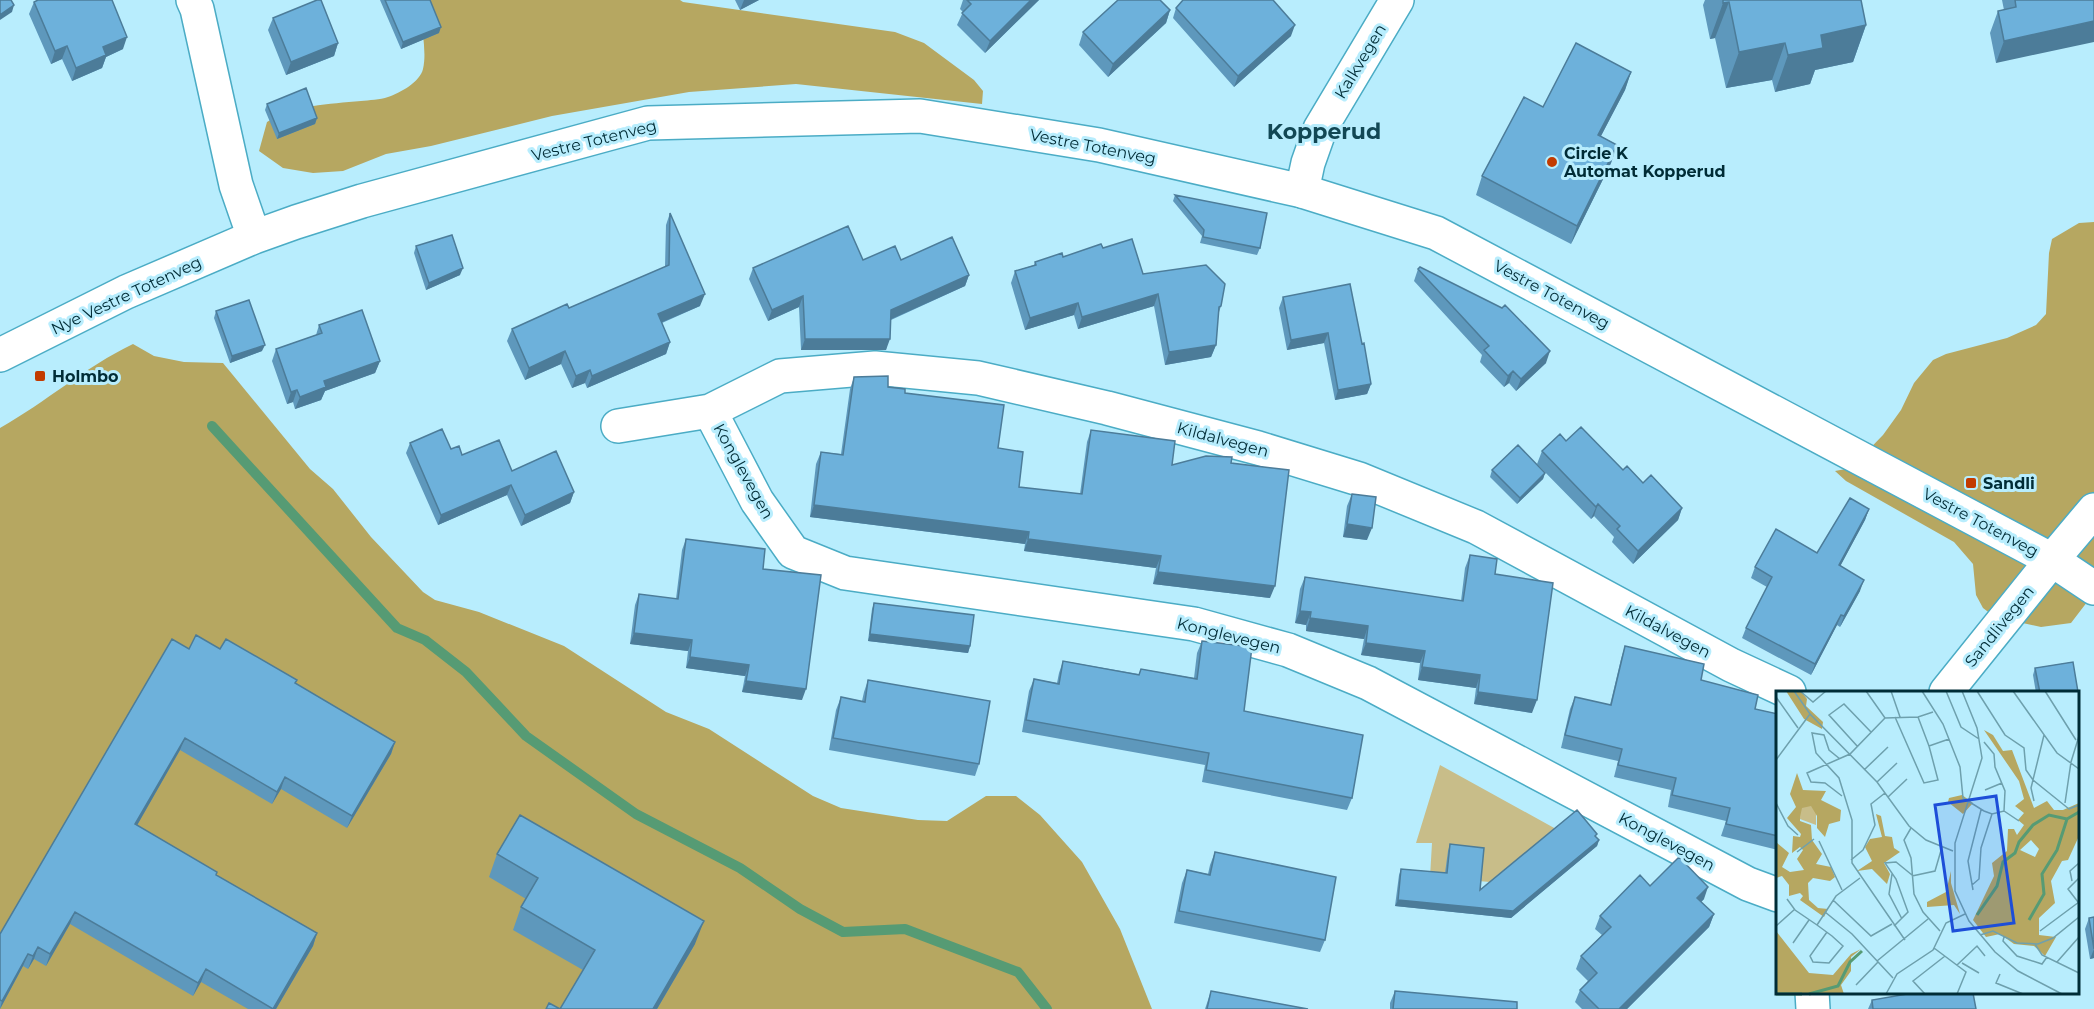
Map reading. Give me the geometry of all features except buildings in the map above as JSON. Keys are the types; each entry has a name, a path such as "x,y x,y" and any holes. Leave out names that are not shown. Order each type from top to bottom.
{"street":[{"path":"193,0 197,9 236,185 254,237"},
{"name":"Kalkvegen","path":"1302,191 1308,163 1320,129 1388,3"},
{"name":"Vestre Totenveg","path":"254,237 362,201 648,123 920,116 1099,145 1302,191 1436,233 2052,560 2094,588"},
{"name":"Nye Vestre Totenveg","path":"0,355 126,292 254,237"},
{"name":"Kildalvegen","path":"618,426 710,411 780,376 875,368 978,378 1107,408 1258,448 1359,479 1476,527 1731,665 1785,691"},
{"name":"Konglevegen","path":"710,411 757,501 793,552 845,573 1194,624 1288,650 1368,683 1738,879 1776,894"},
{"name":"Sandlivegen","path":"1948,691 2094,510"},
{"path":"1812,994 1813,1009"}],"shaded area":[{"path":"423,0 680,0 895,32 924,43 974,80 983,91 982,104 796,84 689,92 552,116 431,146 386,154 343,171 313,173 283,168 259,151 267,122 277,116 312,106 385,98 414,83 421,74 424,60"},
{"path":"2094,222 2094,593 2071,623 2041,627 1995,617 1983,608 1976,595 1973,564 1954,542 1846,481 1835,471 1851,468 1883,435 1901,410 1914,383 1933,360 1946,354 2007,338 2036,325 2046,314 2049,253 2052,239 2079,223"},
{"path":"133,344 154,356 184,362 223,363 310,469 333,489 371,537 423,592 435,600 479,612 564,646 666,712 709,729 813,796 841,808 918,820 947,821 986,796 1016,796 1040,815 1082,862 1120,929 1152,1009 0,1009 0,428 98,363"},
{"path":"1440,765 1556,829 1502,883 1430,877 1432,843 1416,843"}],"waterway":[{"path":"212,426 397,628 425,640 466,672 526,736 636,814 740,868 800,909 843,932 905,929 1018,972 1047,1009"}],"place":[{"name":"Circle K Automat Kopperud","path":"1552,162"},
{"name":"Holmbo","path":"40,376"},
{"name":"Sandli","path":"1971,483"}],"district":[{"name":"Kopperud","path":"1324,131"}]}
